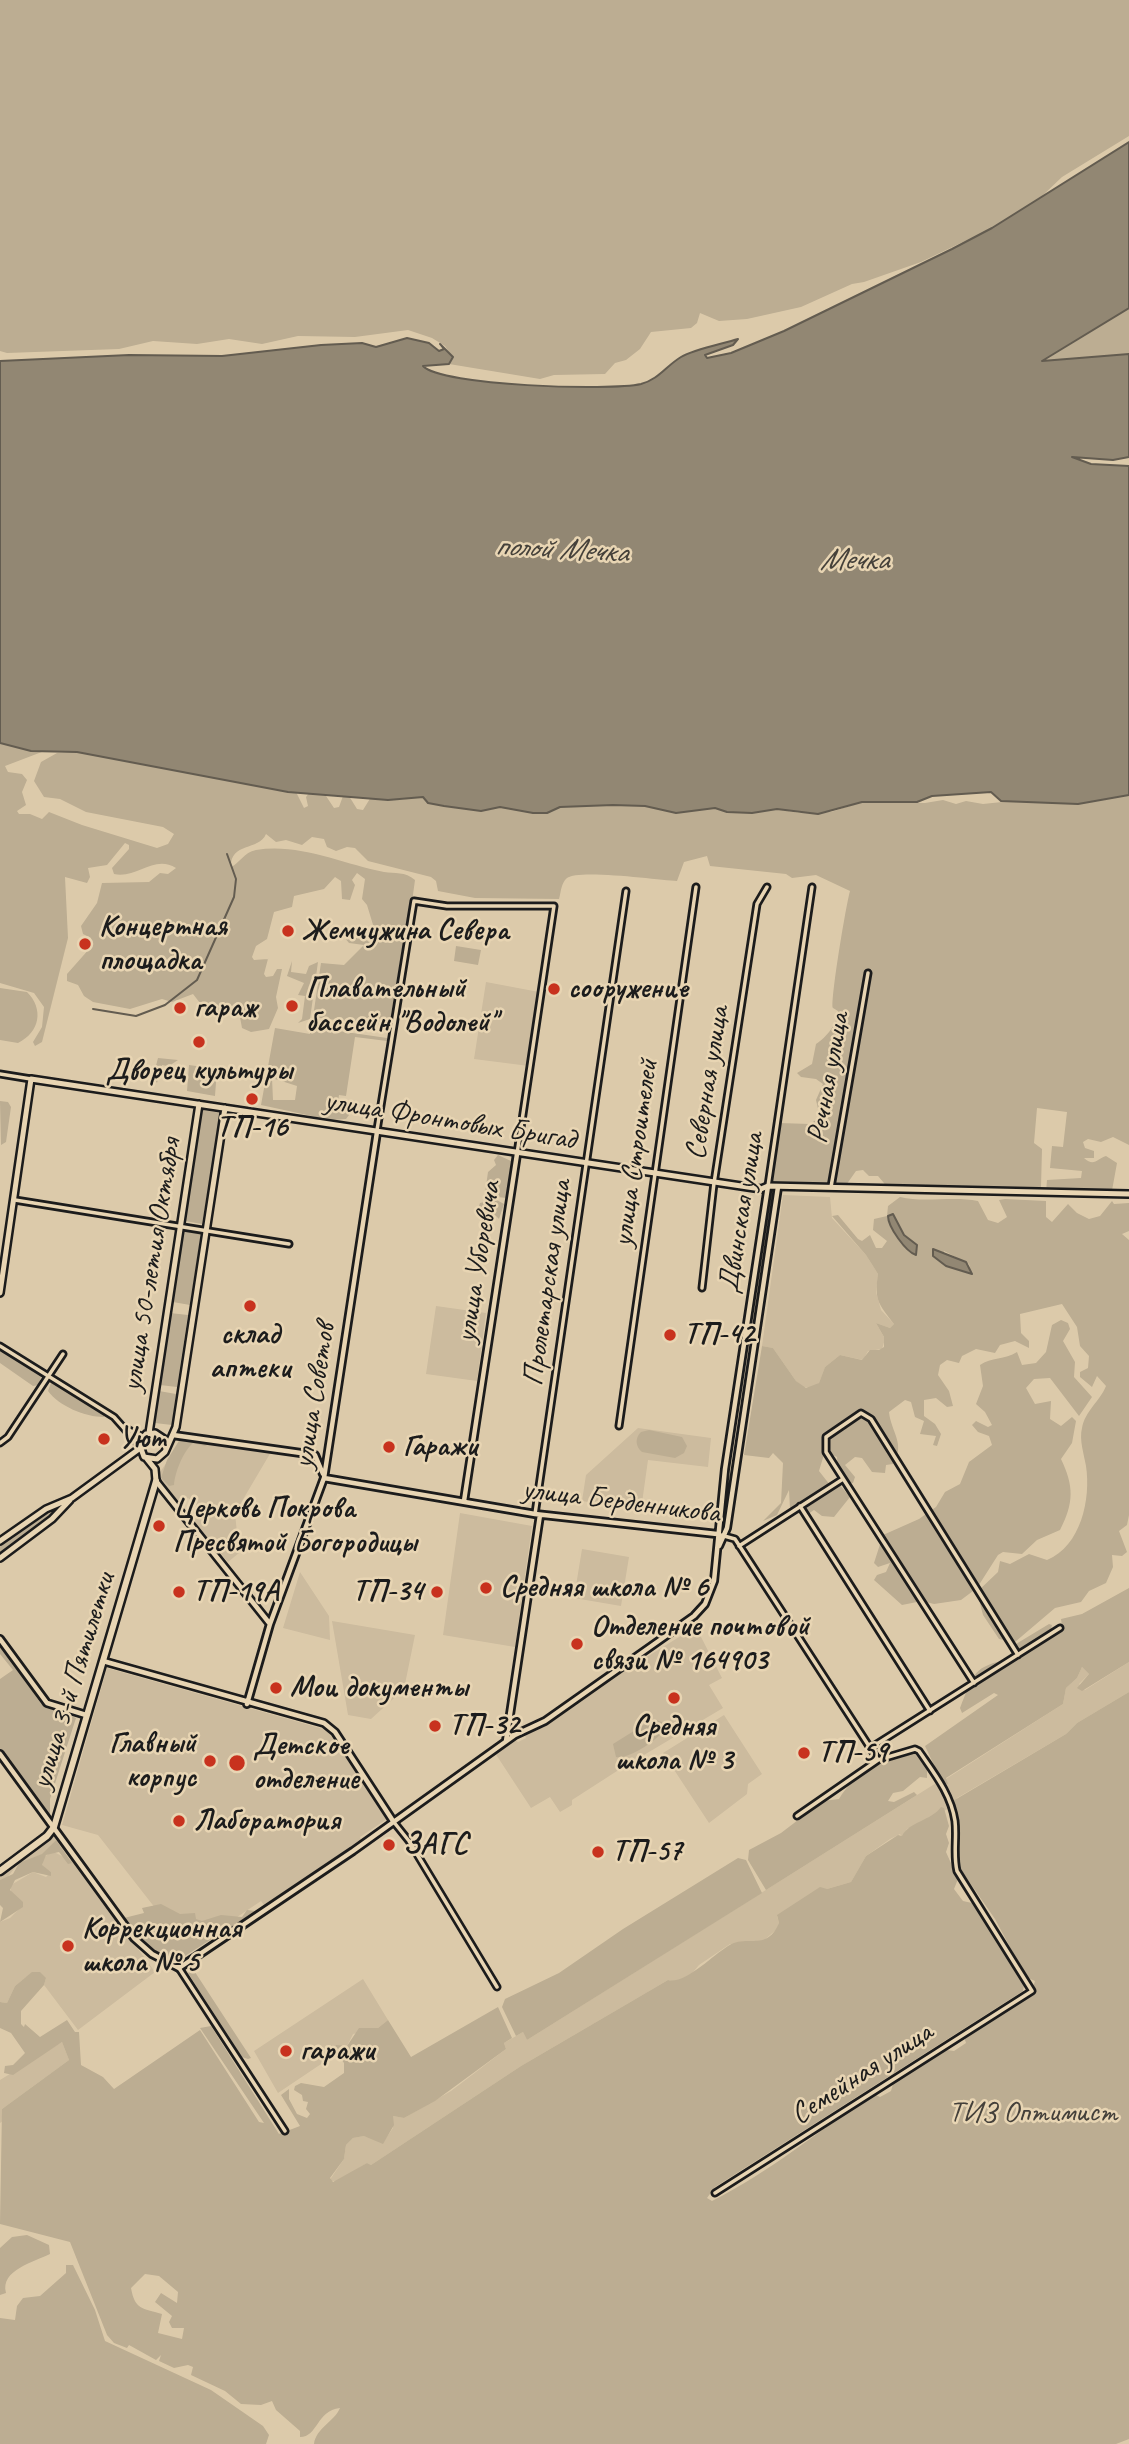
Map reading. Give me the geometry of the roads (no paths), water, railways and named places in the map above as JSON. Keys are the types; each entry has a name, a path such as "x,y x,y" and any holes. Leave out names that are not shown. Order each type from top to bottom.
{"main road":[{"name":"улица Фронтовых Бригад","path":"32,1079 654,1175 761,1189 768,1186 1129,1194"},
{"path":"0,1293 32,1079"},
{"name":"улица 50-летия Октября","path":"146,1435 199,1104"},
{"name":"улица 50-летия Октября","path":"166,1449 173,1434 225,1108"},
{"path":"156,1481 161,1457 166,1449 164,1439 157,1433"},
{"path":"142,1452 146,1435 173,1434"},
{"path":"142,1452 155,1469 156,1481"},
{"path":"0,1558 52,1520 72,1498 124,1460 142,1452 161,1457"},
{"name":"улица 3-й Пятилетки","path":"0,1871 47,1836 54,1827 156,1481"},
{"path":"0,1541 46,1509 72,1498"}],"street":[{"name":"улица Строителей","path":"619,1426 696,887"},
{"name":"Северная улица","path":"702,1288 714,1183 757,904 767,887"},
{"name":"Двинская улица","path":"719,1546 717,1534 812,887"},
{"name":"Пролетарская улица","path":"506,1741 626,891"},
{"name":"улица Советов","path":"247,1704 270,1624 324,1478 414,901 447,906 554,905"},
{"name":"улица Уборевича","path":"464,1501 554,905"},
{"name":"Речная улица","path":"831,1189 868,973"},
{"name":"улица Фронтовых Бригад","path":"0,1074 32,1079"},
{"name":"Двинская улица","path":"393,1821 515,1735 545,1721 694,1616 709,1596 724,1534 778,1187"},
{"path":"14,1200 289,1244"},
{"path":"0,1346 50,1374 114,1417 142,1452"},
{"path":"0,1443 8,1437 62,1354"},
{"path":"974,1683 826,1452 824,1442 836,1430 865,1413 1018,1655"},
{"path":"123,1427 146,1435"},
{"path":"173,1434 315,1455 327,1452"},
{"path":"315,1455 324,1478"},
{"name":"улица Берденникова","path":"324,1478 538,1515 731,1536 872,1747 878,1760"},
{"path":"739,1546 844,1479"},
{"path":"156,1481 270,1624"},
{"path":"800,1506 930,1711"},
{"path":"872,1747 1060,1628"},
{"path":"0,1639 47,1703 86,1715"},
{"path":"102,1661 330,1726 393,1821 400,1826 497,1987"},
{"path":"508,1725 515,1735"},
{"name":"Семейная улица","path":"715,2193 1032,1991 957,1871 954,1858 955,1823 946,1791 915,1749 878,1760"},
{"path":"0,1754 134,1938 152,1954 179,1968 285,2131"},
{"path":"797,1816 878,1760"},
{"path":"179,1968 393,1821"}],"water":[{"name":"Мечка","path":"1129,142 1129,308 1042,361 1129,354 1129,457 1113,460 1072,457 1091,464 1129,466 1129,795 1078,804 1001,801 991,792 932,796 917,802 862,802 818,814 777,809 752,813 727,812 715,808 676,813 645,806 613,805 560,807 547,813 500,807 481,811 428,803 423,797 388,800 288,792 77,752 31,751 0,743 0,361 129,355 222,356 321,345 362,343 376,347 407,338 429,343 439,351 444,349 440,344 453,357 449,364 423,366 436,373 460,378 564,387 641,384 653,379 687,354 738,339 733,345 705,355 707,358 731,353 784,331 952,249 992,228"},
{"path":"893,1214 904,1235 917,1245 916,1255 907,1249 894,1232 888,1216"},
{"path":"933,1249 966,1262 972,1274 946,1266 933,1256"}],"waterway":[{"path":"93,1009 136,1016 165,1005 197,980 234,897 236,879 227,854"}],"place":[{"name":"Жемчужина Севера","path":"288,931"},
{"name":"Концертная площадка","path":"85,944"},
{"name":"сооружение","path":"554,989"},
{"name":"Плавательный бассейн \"Водолей\"","path":"292,1006"},
{"name":"гараж","path":"180,1008"},
{"name":"Дворец культуры","path":"199,1042"},
{"name":"ТП-16","path":"252,1099"},
{"name":"склад аптеки","path":"250,1306"},
{"name":"ТП-42","path":"670,1335"},
{"name":"Уют","path":"104,1439"},
{"name":"Гаражи","path":"389,1447"},
{"name":"Церковь Покрова Пресвятой Богородицы","path":"159,1526"},
{"name":"Средняя школа № 6","path":"486,1588"},
{"name":"ТП-19А","path":"179,1592"},
{"name":"ТП-34","path":"437,1592"},
{"name":"Отделение почтовой связи № 164903","path":"577,1644"},
{"name":"Мои документы","path":"276,1688"},
{"name":"Средняя школа № 3","path":"674,1698"},
{"name":"ТП-32","path":"435,1726"},
{"name":"ТП-59","path":"804,1753"},
{"name":"Главный корпус","path":"210,1761"},
{"name":"Детское отделение","path":"237,1763"},
{"name":"Лаборатория","path":"179,1821"},
{"name":"ЗАГС","path":"389,1845"},
{"name":"ТП-57","path":"598,1852"},
{"name":"Коррекционная школа № 5","path":"68,1946"},
{"name":"гаражи","path":"286,2051"}],"water label":[{"name":"полой Мечка","path":"561,550"}],"park label":[{"name":"ТИЗ Оптимист","path":"1033,2113"}]}
